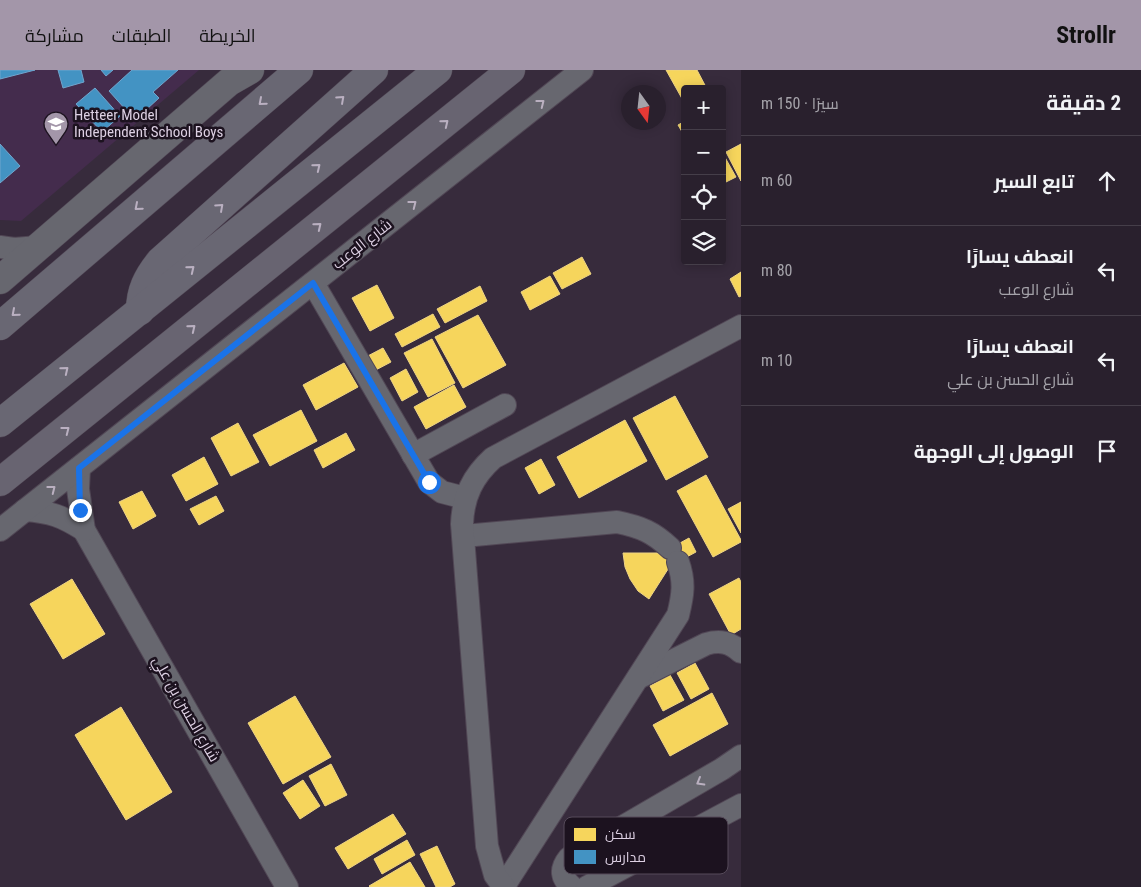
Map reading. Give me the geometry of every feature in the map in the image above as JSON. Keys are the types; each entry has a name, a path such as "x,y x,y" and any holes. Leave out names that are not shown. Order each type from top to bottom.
{"highway":[{"path":"0,482 511,70"}],"main road":[{"path":"0,326 299,70"},
{"path":"140,311 143,285 160,261 374,70"},
{"path":"0,423 438,70"}],"street":[{"path":"0,280 229,82 250,70"},
{"name":"شارع الوعب","path":"0,530 582,70"},
{"path":"0,247 14,249 39,247"},
{"path":"313,283 425,476 434,488 465,498"},
{"path":"464,536 617,522 639,526 658,537 674,555 681,572 683,594 678,615 504,886 495,875 487,846 462,524 465,498 481,469 493,458 741,326"},
{"path":"413,455 505,405"},
{"name":"شارع الحسن بن علي","path":"79,468 80,510 84,530 287,887"},
{"path":"25,510 46,512 66,519 84,530"},
{"path":"636,679 706,644 725,642 734,645 741,652"},
{"path":"639,817 741,756"},
{"path":"718,817 741,805"},
{"path":"563,885 564,864"},
{"path":"587,887 611,874"}],"shaded area":[{"name":"Hetteer Model Independent School Boys","path":"0,70 199,70 21,221 0,220"}],"building: سكن":[{"path":"666,70 697,70 705,85 681,85 681,97"},
{"path":"741,144 741,181 726,152"},
{"path":"726,159 736,177 726,182"},
{"path":"582,257 591,274 562,289 553,273"},
{"path":"741,272 741,296 739,297 730,279"},
{"path":"550,276 560,294 530,310 521,292"},
{"path":"377,285 394,318 370,331 352,298"},
{"path":"480,286 487,301 445,323 437,309"},
{"path":"433,314 440,327 402,347 395,334"},
{"path":"478,315 506,365 463,388 435,337"},
{"path":"432,339 455,383 428,397 404,353"},
{"path":"383,348 391,362 370,373 362,359"},
{"path":"344,363 358,387 316,410 303,385"},
{"path":"406,369 418,392 402,401 390,378"},
{"path":"454,385 466,407 426,429 414,407"},
{"path":"675,396 708,457 666,480 633,418"},
{"path":"301,410 317,441 270,466 253,435"},
{"path":"625,420 647,461 579,498 557,457"},
{"path":"238,423 259,462 231,476 211,438"},
{"path":"346,433 355,450 323,468 314,450"},
{"path":"204,457 218,484 186,501 172,475"},
{"path":"541,459 555,485 539,494 525,468"},
{"path":"706,475 741,540 741,542 713,557 677,491"},
{"path":"142,491 156,516 133,529 119,502"},
{"path":"216,496 224,511 199,525 190,509"},
{"path":"741,502 741,533 728,509"},
{"path":"689,538 696,552 670,566 649,599 638,591 625,567 623,553 662,553"},
{"path":"739,578 741,582 741,629 731,635 709,594"},
{"path":"72,579 105,634 63,659 30,604"},
{"path":"695,663 709,689 691,699 677,673"},
{"path":"670,675 684,700 663,711 650,686"},
{"path":"712,693 728,724 670,756 653,725"},
{"path":"295,696 331,757 283,784 248,723"},
{"path":"121,707 172,792 126,820 75,735"},
{"path":"331,764 347,795 325,806 309,776"},
{"path":"303,780 320,806 300,819 283,793"},
{"path":"393,814 406,834 348,869 335,848"},
{"path":"407,840 415,855 382,874 374,859"},
{"path":"437,846 455,884 450,887 436,887 420,854"},
{"path":"410,862 425,887 369,886"}],"building: مدارس":[{"path":"0,70 35,70 0,79"},
{"path":"58,70 81,70 84,82 63,88"},
{"path":"101,70 113,70 106,76"},
{"path":"132,70 178,70 153,92 159,98 135,120 109,91"},
{"path":"95,88 120,116 102,132 76,104"},
{"path":"0,144 20,166 0,183"}],"place":[{"name":"Hetteer Model Independent School Boys","path":"56,145"}],"route":[{"path":"80,510 79,468 313,283 429,482"}]}
